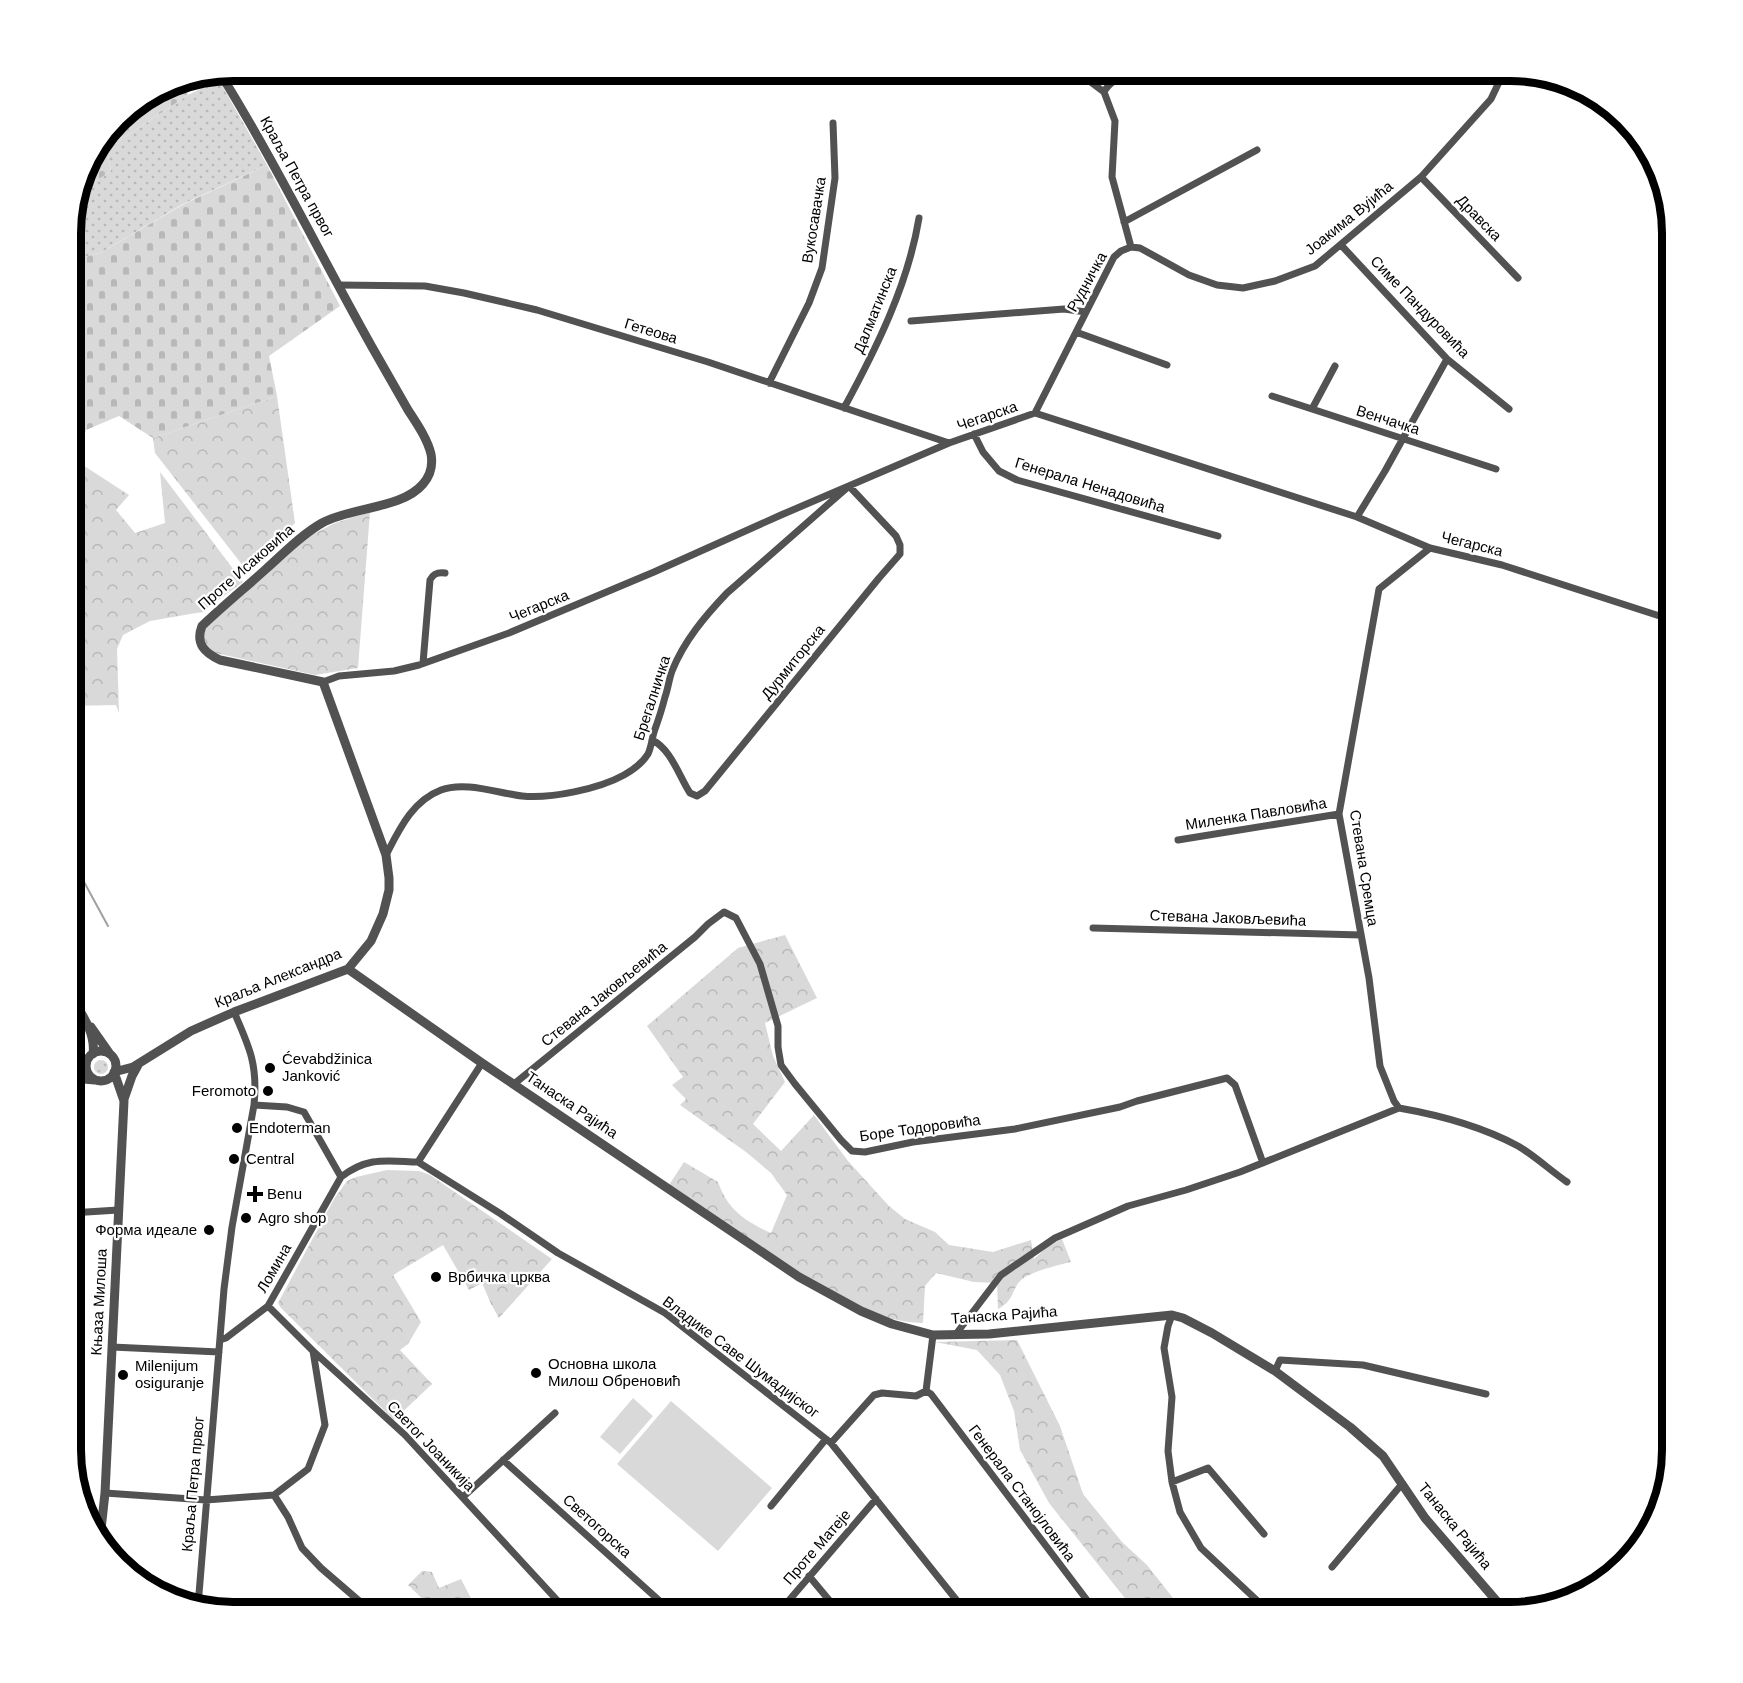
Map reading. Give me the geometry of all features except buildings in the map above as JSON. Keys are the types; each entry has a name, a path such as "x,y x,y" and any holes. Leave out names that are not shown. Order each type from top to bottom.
{"street":[{"name":"Краља Петра првог","path":"225,81 278,171 345,297"},
{"path":"1089,81 1104,92 1115,121 1112,177 1131,247"},
{"path":"1104,92 1113,81"},
{"name":"Јоакима Вујића","path":"1131,247 1140,248 1189,275 1217,285 1243,288 1275,281 1315,266 1421,177 1491,99 1500,81"},
{"name":"Вукосавачка","path":"769,383 802,318 822,268 835,178 833,123"},
{"path":"1124,222 1257,150"},
{"name":"Дравска","path":"1421,177 1518,278"},
{"name":"Далматинска","path":"844,408 870,359 895,301 909,262 919,218"},
{"name":"Симе Пандуровића","path":"1341,245 1447,359 1509,410"},
{"name":"Рудничка","path":"1035,413 1114,257 1131,247"},
{"name":"Гетеова","path":"338,285 425,286 537,310 708,362 949,443"},
{"name":"Проте Исаковића","path":"323,682 220,660 207,653 199,639 200,630 207,622 301,537 337,516 392,502 412,493 422,485 429,474 432,466 427,443 345,297"},
{"path":"911,321 1064,309 1086,312"},
{"path":"1076,332 1167,365"},
{"path":"1357,517 1447,359"},
{"path":"1312,409 1335,366"},
{"name":"Венчачка","path":"1272,396 1496,469"},
{"name":"Чегарска","path":"323,682 339,676 394,671 509,633 949,443 1035,413 1357,517 1430,548 1502,565 1662,617"},
{"name":"Генерала Ненадовића","path":"974,434 983,452 999,471 1017,480 1218,537"},
{"name":"Брегалничка","path":"386,855 405,819 430,796 442,790 471,787 524,796 552,795 606,783 625,775 649,752 671,672 685,643 727,593 849,486"},
{"name":"Дурмиторска","path":"652,740 669,755 690,793 696,796 705,791 900,554 900,545 896,536 849,486"},
{"name":"Стевана Сремца","path":"1399,1108 1380,1066 1369,978 1339,814 1379,589 1430,548"},
{"path":"423,663 430,580 432,575 439,572 445,573"},
{"path":"323,682 386,855"},
{"name":"Миленка Павловића","path":"1178,840 1339,814"},
{"name":"Краља Александра","path":"114,1072 129,1069 191,1031 234,1012 348,969 371,941 387,903 389,878 386,855"},
{"name":"Боре Тодоровића","path":"683,947 724,912 736,918 760,964 778,1026 778,1047 782,1065 801,1092 852,1151 865,1152 913,1142 1026,1127 1110,1109 1227,1078 1235,1085 1263,1163"},
{"name":"Стевана Јаковљевића","path":"1093,928 1361,935"},
{"name":"Стевана Јаковљевића","path":"513,1084 683,947"},
{"name":"Танаска Рајића","path":"348,969 482,1063 799,1277 861,1311 892,1324 933,1335 989,1334 1172,1315 1184,1318 1212,1333 1275,1371 1350,1427 1383,1456 1425,1518 1497,1602"},
{"name":"Краља Петра првог","path":"199,1598 224,1289 256,1086 248,1042 234,1012"},
{"path":"81,1013 112,1058 114,1072 107,1080 81,1079"},
{"path":"85,1020 93,1042 86,1069 91,1077 117,1089 123,1101"},
{"path":"81,1064 101,1052 112,1058"},
{"name":"Краља Александра","path":"112,1058 124,1064 141,1062"},
{"path":"123,1101 132,1076 141,1062"},
{"path":"254,1105 287,1107 304,1112 342,1177 351,1169 371,1161 418,1162 482,1063"},
{"name":"Књаза Милоша","path":"101,1527 105,1493 123,1101 114,1072"},
{"path":"956,1334 1001,1275 1055,1238 1128,1206 1240,1172 1399,1108 1424,1112 1479,1129 1520,1147 1566,1182"},
{"name":"Владике Саве Шумадијског","path":"418,1162 558,1253 665,1313 829,1441 958,1602"},
{"name":"Ломина","path":"220,1340 226,1338 268,1306 342,1177"},
{"path":"81,1212 118,1210"},
{"name":"Светог Јоаникија","path":"268,1306 313,1351 405,1435 559,1602"},
{"path":"1172,1315 1164,1348 1172,1397 1168,1451 1172,1482 1180,1512 1201,1548 1259,1602"},
{"path":"771,1506 874,1395 882,1393 916,1396 926,1391 933,1335"},
{"path":"112,1347 219,1352"},
{"path":"105,1493 206,1500 274,1495 308,1469 325,1425 313,1351"},
{"path":"1275,1371 1280,1360 1363,1365 1486,1395"},
{"name":"Генерала Станојловића","path":"926,1391 931,1394 1088,1602"},
{"path":"462,1497 555,1413"},
{"name":"Светогорска","path":"503,1460 661,1602"},
{"path":"1172,1482 1208,1468 1264,1534"},
{"path":"1332,1567 1402,1484"},
{"path":"274,1495 288,1517 302,1548 360,1602"},
{"name":"Проте Матеје","path":"787,1602 876,1498"},
{"path":"809,1576 831,1602"}],"green space":[{"path":"220,82 267,165 183,204 102,252 81,257 81,223 86,194 89,185 111,171 107,149 188,95"},
{"path":"185,89 188,95 107,149 133,119 157,101"},
{"path":"107,149 111,171 89,185"},
{"path":"267,165 340,306 269,356 277,396 153,438 119,416 81,432 81,257 102,252 184,204"},
{"path":"277,396 295,523 247,571 155,453 153,438"},
{"path":"86,430 81,444 81,432"},
{"path":"81,464 129,495 116,510 135,533 165,523 160,472 243,582 202,612 150,621 123,635 117,649 119,713 116,705 81,706"},
{"path":"370,512 358,668 315,675 211,652 205,643 203,634 209,624 304,539 335,523"},
{"path":"785,935 817,998 765,1023 773,1056 785,1082 753,1124 781,1151 814,1115 848,1161 889,1206 905,1219 935,1232 949,1245 993,1252 1031,1240 1034,1259 1047,1247 1062,1239 1071,1262 1025,1277 1018,1284 1010,1299 998,1309 997,1283 974,1282 936,1273 925,1286 923,1323 900,1321 856,1307 814,1285 669,1185 684,1162 718,1182 727,1200 738,1214 771,1233 787,1195 771,1173 746,1152 680,1105 686,1099 672,1085 683,1077 647,1026 738,948"},
{"path":"101,1060 106,1062 108,1067 106,1072 101,1074 96,1072 94,1067 96,1062"},
{"path":"387,1170 419,1171 430,1175 552,1259 499,1318 482,1283 469,1290 443,1245 393,1275 421,1322 408,1344 400,1350 432,1384 394,1420 278,1303 334,1199 347,1181"},
{"path":"1017,1340 1060,1426 1083,1494 1122,1542 1147,1565 1176,1602 1128,1602 1049,1503 1020,1450 1014,1411 1000,1375 977,1350 935,1342"},
{"path":"633,1398 653,1416 620,1454 600,1437"},
{"path":"671,1401 772,1488 718,1551 617,1464"},
{"path":"422,1571 432,1572 439,1588 461,1579 473,1602 426,1602 408,1585"}],"waterway":[{"path":"81,876 108,926"}],"place":[{"name":"Ćevabdžinica Janković","path":"270,1068"},
{"name":"Feromoto","path":"268,1091"},
{"name":"Endoterman","path":"237,1128"},
{"name":"Central","path":"234,1159"},
{"name":"Benu","path":"255,1194"},
{"name":"Agro shop","path":"246,1218"},
{"name":"Форма идеале","path":"209,1230"},
{"name":"Врбичка црква","path":"436,1277"},
{"name":"Основна школа Милош Обреновић","path":"536,1373"},
{"name":"Milenijum osiguranje","path":"123,1375"}]}
